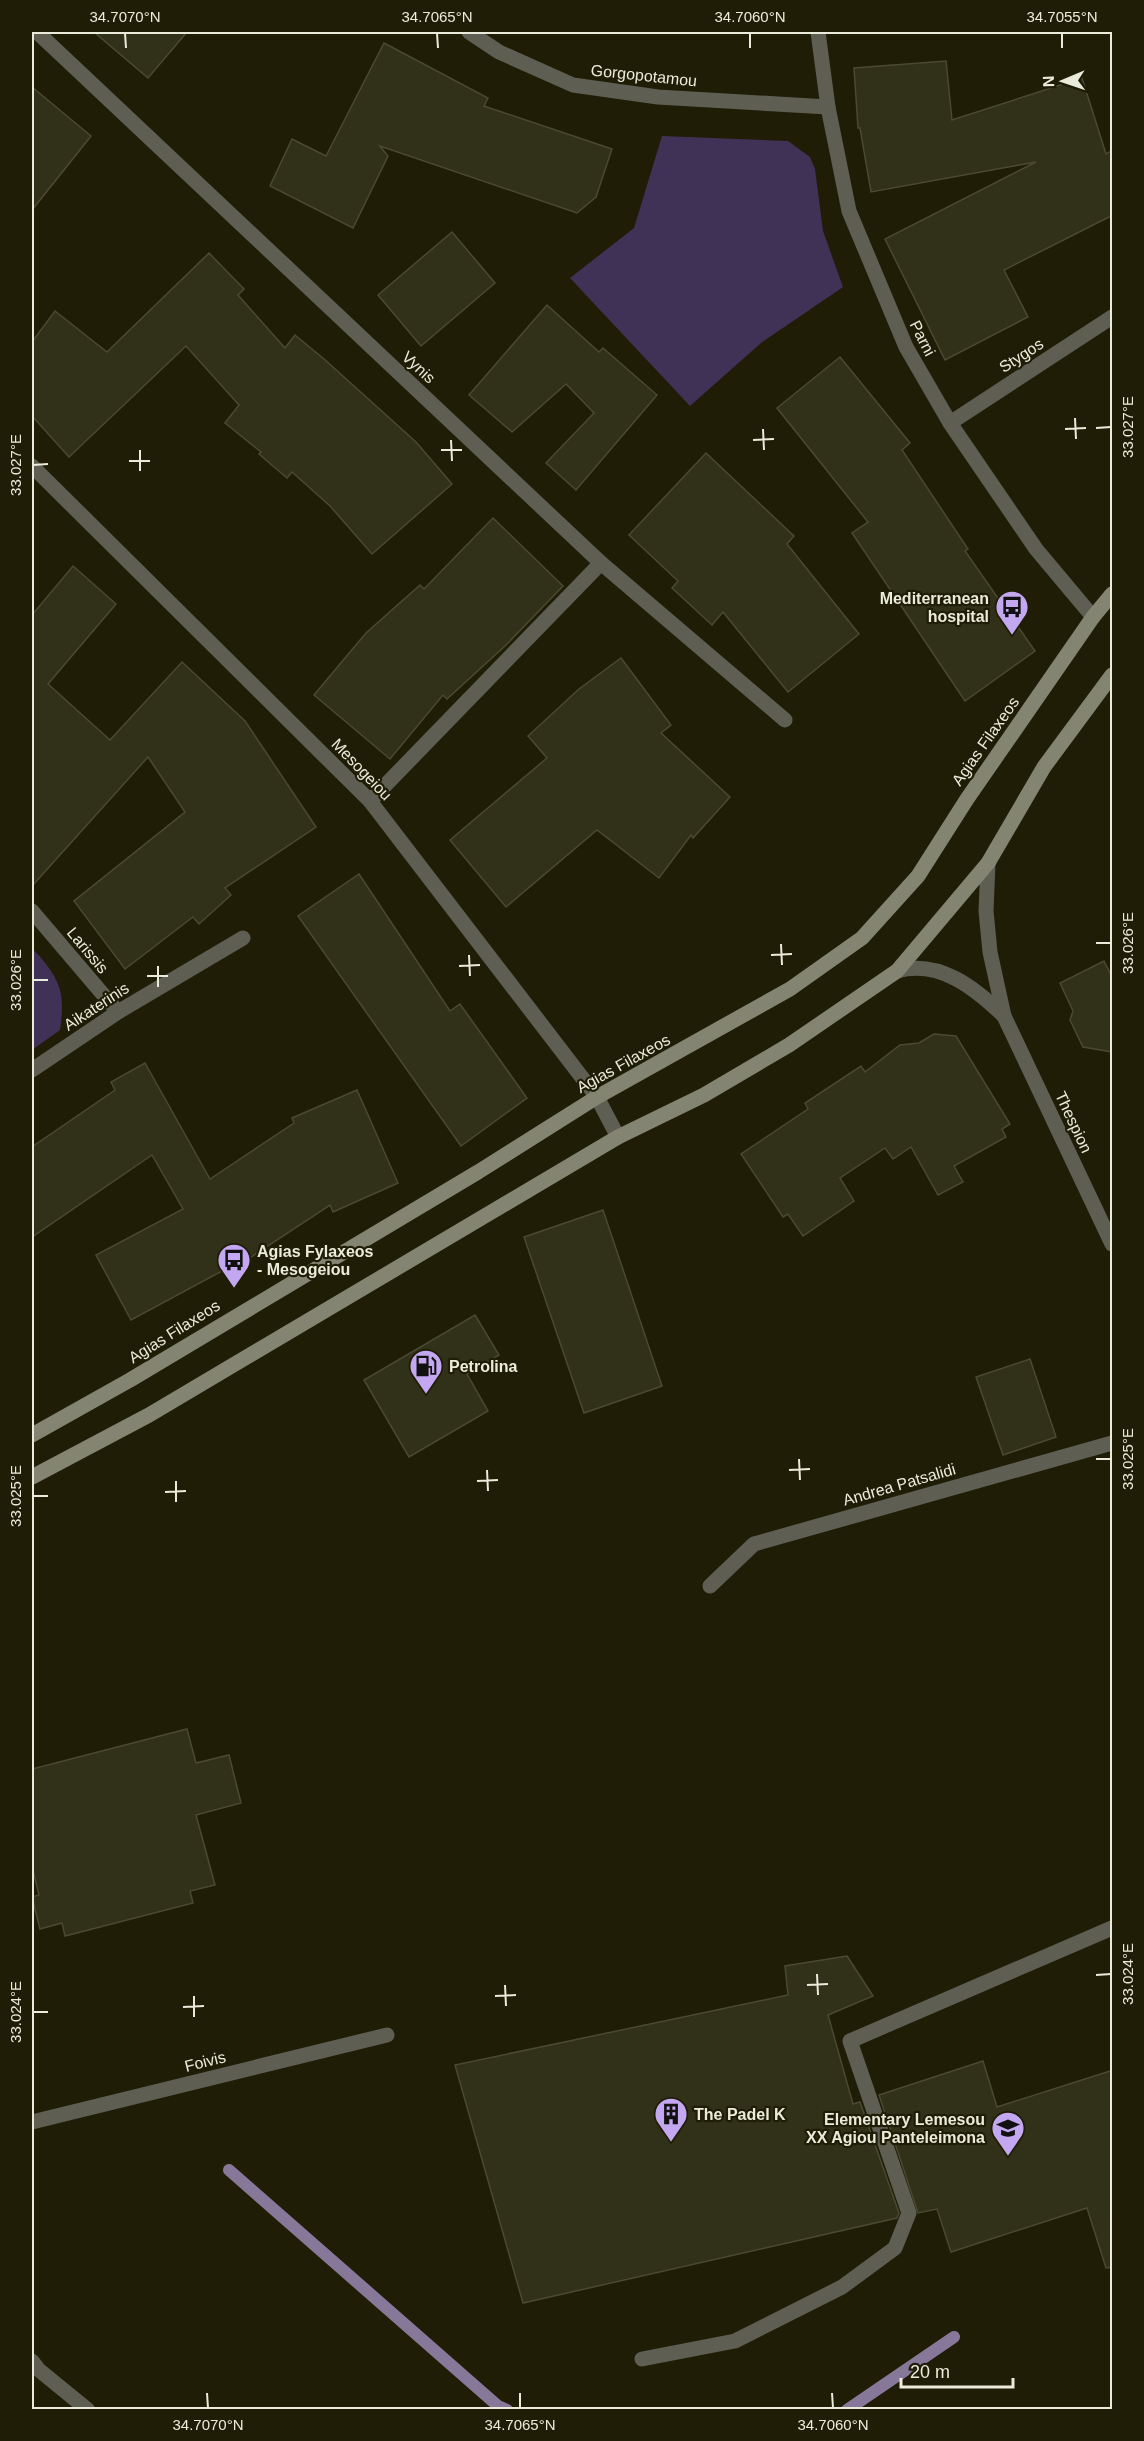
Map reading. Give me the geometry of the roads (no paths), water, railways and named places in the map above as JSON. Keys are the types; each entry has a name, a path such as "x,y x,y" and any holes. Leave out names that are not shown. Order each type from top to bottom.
{"main road":[{"name":"Agias Filaxeos","path":"32,1435 130,1380 478,1172 597,1097 790,989 862,938 918,876 967,799 1093,617 1113,594"},
{"path":"32,1477 150,1415 618,1137 704,1095 789,1045 897,971 988,863 1044,767 1113,675"}],"street":[{"name":"Vynis","path":"37,32 601,563 785,720"},
{"name":"Gorgopotamou","path":"469,32 499,52 573,85 658,97 828,107"},
{"name":"Parni","path":"818,32 828,107 849,211 906,347 950,423 1036,549 1093,617"},
{"name":"Stygos","path":"950,423 1112,318"},
{"name":"Mesogeiou","path":"32,466 370,801 597,1097 618,1137"},
{"path":"370,801 601,563"},
{"name":"Thespion","path":"988,863 986,911 989,942 1004,1016 1113,1244"},
{"name":"Larissis","path":"32,910 118,1012"},
{"name":"Aikaterinis","path":"32,1070 118,1012 243,938"},
{"name":"Thespion","path":"897,971 914,966 949,975 977,990 1004,1016"},
{"name":"Andrea Patsalidi","path":"710,1586 754,1544 1113,1443"},
{"path":"642,2359 735,2342 842,2287 895,2248 909,2213 850,2041 1113,1928"},
{"name":"Foivis","path":"32,2122 387,2035"},
{"path":"32,2361 39,2370 88,2409"}],"waterway":[{"path":"229,2170 498,2406 507,2410"},
{"path":"847,2410 954,2337"}],"place":[{"name":"Mediterranean hospital","path":"1012,636"},
{"name":"Agias Fylaxeos - Mesogeiou","path":"234,1289"},
{"name":"Petrolina","path":"426,1395"},
{"name":"The Padel K","path":"671,2143"},
{"name":"Elementary Lemesou XX Agiou Panteleimona","path":"1008,2157"}]}
